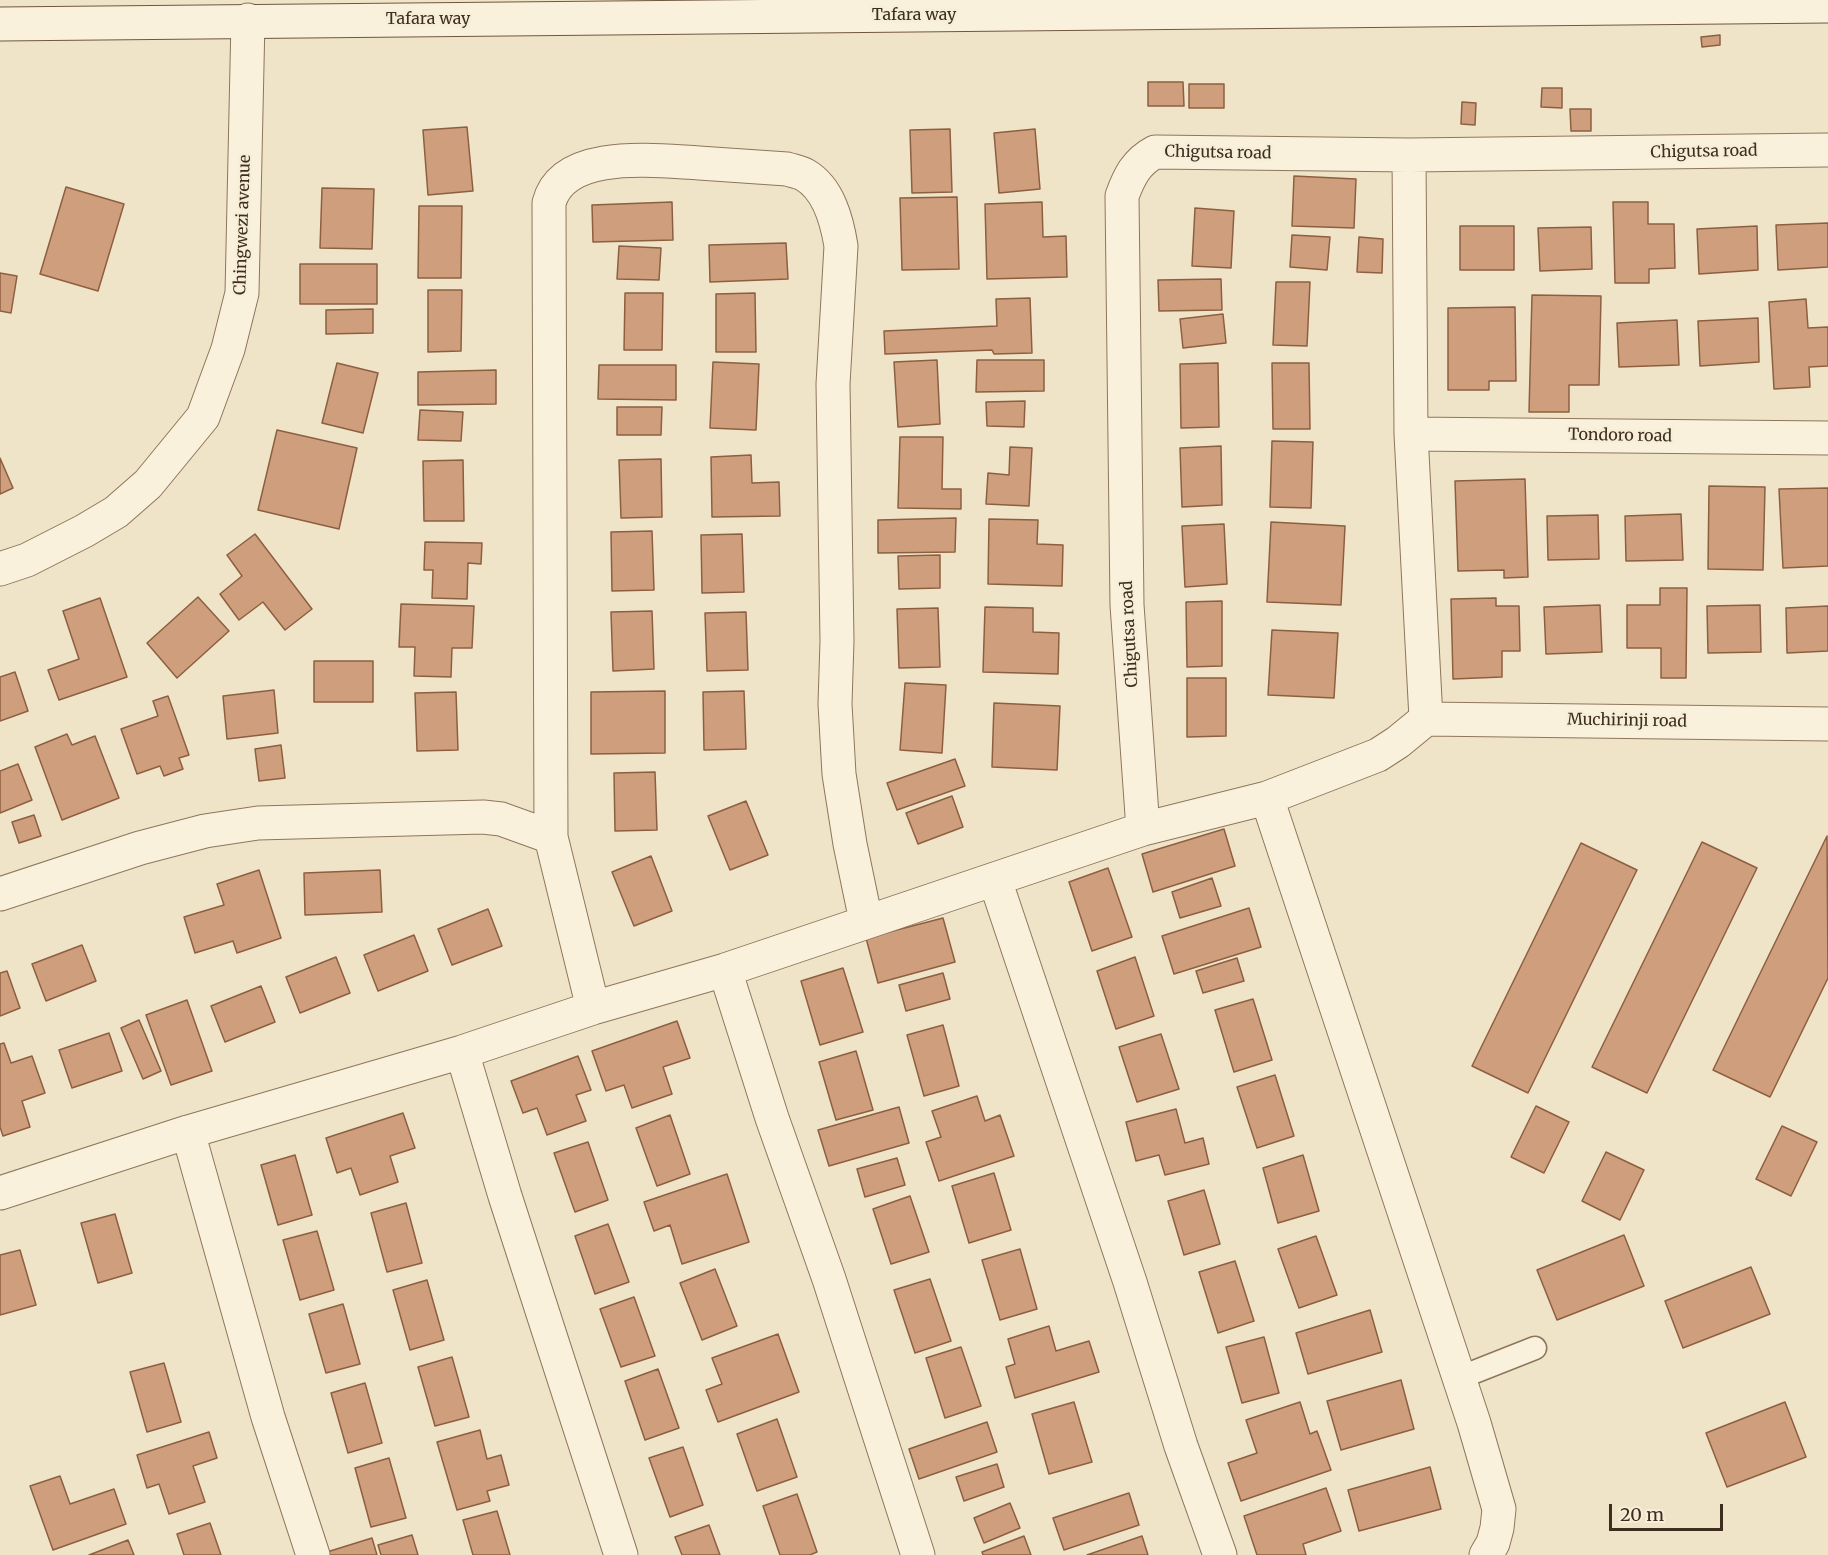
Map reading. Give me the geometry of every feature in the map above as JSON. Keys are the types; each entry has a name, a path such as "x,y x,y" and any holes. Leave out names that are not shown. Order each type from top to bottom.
{"street":[{"name":"Tafara way","path":"0,24 844,8 1521,4 1828,6"},
{"name":"Chingwezi avenue","path":"0,568 27,560 116,512 148,484 203,417 228,350 242,292 248,20"},
{"name":"Chigutsa road","path":"1143,829 1127,604 1122,196 1129,176 1140,161 1155,152 1409,155 1828,150"},
{"path":"0,1193 188,1132 462,1052 593,1008 725,970 1143,829 1267,798 1353,766 1378,755 1398,742 1426,719 1411,434 1409,155"},
{"path":"593,1008 551,837 549,203 556,187 592,165 626,159 788,169 804,174 816,184 837,224 841,246 833,384 837,641 835,704 838,774 866,921"},
{"name":"Tondoro road","path":"1411,434 1828,438"},
{"name":"Muchirinji road","path":"1426,719 1828,724"},
{"path":"1267,798 1500,1509 1493,1543 1486,1555"},
{"path":"0,894 140,848 205,831 258,823 483,816 501,819 551,837"},
{"path":"995,880 1130,1282 1181,1446 1220,1555"},
{"path":"725,970 918,1555"},
{"path":"462,1052 505,1196 621,1555"},
{"path":"188,1132 268,1417 313,1555"}],"lane":[{"path":"1458,1378 1535,1348"}],"building":[{"path":"1720,35 1720,45 1702,47 1701,37"},
{"path":"1148,82 1183,82 1184,106 1148,106"},
{"path":"1189,84 1224,84 1224,108 1189,108"},
{"path":"1542,88 1562,88 1562,108 1541,107"},
{"path":"1462,102 1476,103 1475,125 1461,124"},
{"path":"1570,109 1591,109 1591,131 1571,131"},
{"path":"467,127 473,191 428,195 423,130"},
{"path":"950,129 952,192 912,193 910,130"},
{"path":"1035,129 1040,189 999,193 994,133"},
{"path":"1294,176 1356,179 1354,228 1292,226"},
{"path":"66,187 124,204 98,291 40,274"},
{"path":"322,188 374,189 372,249 320,248"},
{"path":"957,197 959,269 902,270 900,198"},
{"path":"672,202 673,240 593,242 592,205"},
{"path":"1042,202 1043,237 1066,236 1067,277 987,279 985,204"},
{"path":"1613,202 1648,202 1648,224 1674,224 1675,268 1649,269 1649,283 1615,283"},
{"path":"419,206 462,206 461,278 418,278"},
{"path":"1195,208 1234,211 1231,268 1192,266"},
{"path":"1828,223 1828,267 1778,270 1776,225"},
{"path":"1460,226 1514,226 1514,270 1460,270"},
{"path":"1757,226 1758,270 1699,274 1697,229"},
{"path":"1591,227 1592,269 1540,271 1538,228"},
{"path":"1292,235 1330,237 1327,270 1290,267"},
{"path":"1359,237 1383,239 1382,273 1357,272"},
{"path":"786,243 788,279 710,282 709,245"},
{"path":"619,246 661,248 659,280 617,279"},
{"path":"300,264 377,264 377,304 300,304"},
{"path":"0,273 17,276 11,313 0,311"},
{"path":"1221,279 1222,310 1159,311 1158,280"},
{"path":"1276,282 1310,282 1307,346 1273,345"},
{"path":"428,290 462,290 461,351 428,352"},
{"path":"625,293 663,293 662,350 624,350"},
{"path":"755,293 756,352 716,352 716,294"},
{"path":"1532,295 1601,296 1599,385 1569,385 1569,412 1529,412"},
{"path":"1030,298 1032,353 994,354 992,350 885,354 884,331 997,326 996,299"},
{"path":"1806,299 1808,328 1828,327 1828,366 1809,367 1810,387 1774,389 1769,302"},
{"path":"1515,307 1516,381 1489,381 1489,390 1448,390 1448,308"},
{"path":"373,309 373,333 326,334 326,310"},
{"path":"1223,314 1226,343 1183,348 1180,319"},
{"path":"1758,318 1759,362 1700,366 1698,321"},
{"path":"1677,320 1679,365 1619,367 1617,323"},
{"path":"937,360 940,424 898,427 894,362"},
{"path":"977,360 1044,360 1044,391 976,392"},
{"path":"713,362 759,364 756,430 710,428"},
{"path":"337,363 378,373 363,433 322,423"},
{"path":"1218,363 1219,427 1181,428 1180,364"},
{"path":"1272,363 1309,363 1310,429 1273,429"},
{"path":"599,365 676,365 676,400 598,399"},
{"path":"496,370 496,404 418,405 418,372"},
{"path":"1025,401 1024,427 987,426 986,402"},
{"path":"617,407 662,407 661,435 617,435"},
{"path":"420,410 463,412 461,441 418,440"},
{"path":"277,430 357,448 339,529 258,510"},
{"path":"900,437 943,437 942,489 961,489 961,509 898,508"},
{"path":"1272,441 1313,442 1311,508 1270,507"},
{"path":"1221,446 1222,505 1182,507 1180,448"},
{"path":"1010,447 1032,448 1029,506 986,504 988,473 1009,475"},
{"path":"751,455 752,483 779,482 780,516 712,517 711,457"},
{"path":"0,458 13,488 0,494"},
{"path":"661,459 662,517 621,518 619,460"},
{"path":"463,460 464,521 424,521 423,461"},
{"path":"1525,479 1528,577 1504,578 1504,570 1458,571 1455,481"},
{"path":"1709,486 1765,487 1763,570 1708,569"},
{"path":"1828,488 1828,566 1783,568 1779,489"},
{"path":"1681,514 1683,560 1626,561 1625,516"},
{"path":"1598,515 1599,559 1548,560 1547,516"},
{"path":"956,518 955,552 878,553 878,520"},
{"path":"989,519 1038,520 1037,544 1063,545 1062,586 988,584"},
{"path":"1271,522 1345,526 1341,605 1267,602"},
{"path":"1224,524 1227,584 1185,587 1182,526"},
{"path":"652,531 654,590 612,591 611,532"},
{"path":"255,534 312,609 285,630 263,602 239,620 220,594 242,576 227,555"},
{"path":"742,534 744,592 702,593 701,535"},
{"path":"425,542 482,543 481,564 468,563 467,599 432,598 433,570 424,570"},
{"path":"940,555 940,588 899,589 898,556"},
{"path":"1660,588 1687,588 1686,678 1661,678 1661,648 1627,648 1627,605 1660,605"},
{"path":"198,597 229,631 177,678 147,643"},
{"path":"100,598 127,677 59,700 48,670 79,659 63,611"},
{"path":"1496,598 1496,606 1519,606 1520,651 1502,651 1502,677 1453,679 1451,599"},
{"path":"1222,601 1222,666 1187,667 1186,602"},
{"path":"401,604 474,606 472,648 452,648 451,677 414,676 415,647 399,647"},
{"path":"1600,605 1602,652 1546,654 1544,607"},
{"path":"1760,605 1761,652 1708,653 1707,606"},
{"path":"1828,606 1828,651 1787,653 1786,608"},
{"path":"985,607 1033,608 1033,632 1059,633 1058,674 983,672"},
{"path":"938,608 940,667 899,668 897,609"},
{"path":"652,611 654,669 613,671 611,612"},
{"path":"746,612 748,670 707,671 705,613"},
{"path":"1272,630 1338,633 1334,698 1268,695"},
{"path":"314,661 373,661 373,702 314,702"},
{"path":"15,672 28,711 0,721 0,677"},
{"path":"1187,678 1226,678 1226,736 1187,737"},
{"path":"905,683 946,685 942,753 900,750"},
{"path":"274,690 278,733 227,739 223,696"},
{"path":"665,691 665,753 591,754 591,692"},
{"path":"744,691 746,749 704,750 703,692"},
{"path":"456,692 458,750 417,751 415,693"},
{"path":"168,696 189,755 179,758 183,769 164,776 160,766 137,774 121,729 158,716 153,701"},
{"path":"994,703 1060,706 1057,770 992,767"},
{"path":"67,734 72,745 95,736 119,798 62,820 35,747"},
{"path":"281,745 285,778 259,781 255,749"},
{"path":"955,759 965,786 897,810 887,783"},
{"path":"18,764 32,800 0,813 0,771"},
{"path":"655,772 657,830 615,831 614,773"},
{"path":"952,796 963,827 918,844 906,813"},
{"path":"746,801 768,855 730,870 708,816"},
{"path":"34,815 41,836 19,843 12,822"},
{"path":"1224,829 1235,866 1153,892 1142,854"},
{"path":"1827,836 1828,978 1770,1097 1713,1070"},
{"path":"1702,842 1757,868 1647,1093 1592,1067"},
{"path":"1581,843 1637,870 1528,1093 1472,1066"},
{"path":"651,856 672,911 634,926 612,872"},
{"path":"1108,868 1132,937 1092,951 1069,882"},
{"path":"259,870 281,938 237,953 233,941 195,953 184,917 224,905 217,884"},
{"path":"380,870 382,912 305,915 304,873"},
{"path":"1212,878 1221,906 1180,918 1172,892"},
{"path":"1249,908 1261,947 1174,974 1162,936"},
{"path":"488,909 502,946 452,965 438,929"},
{"path":"943,918 955,962 878,983 866,938"},
{"path":"414,935 428,971 378,991 364,955"},
{"path":"82,945 96,981 46,1001 32,964"},
{"path":"336,957 350,993 300,1013 286,977"},
{"path":"1135,957 1154,1016 1116,1029 1097,971"},
{"path":"1237,958 1244,981 1203,993 1196,971"},
{"path":"843,968 863,1032 820,1045 801,981"},
{"path":"7,971 20,1008 0,1016 0,973"},
{"path":"943,973 950,999 906,1011 899,985"},
{"path":"261,986 275,1022 225,1042 211,1006"},
{"path":"1253,999 1272,1060 1234,1072 1215,1010"},
{"path":"187,1000 212,1071 171,1085 146,1015"},
{"path":"139,1020 161,1071 143,1079 121,1028"},
{"path":"677,1021 690,1058 663,1067 672,1094 632,1108 624,1085 606,1091 592,1051"},
{"path":"943,1025 959,1086 924,1096 907,1035"},
{"path":"109,1033 122,1071 72,1088 59,1050"},
{"path":"1161,1034 1179,1089 1137,1102 1119,1047"},
{"path":"4,1043 11,1063 32,1056 45,1093 22,1101 30,1127 3,1136 0,1127 0,1044"},
{"path":"856,1051 873,1110 836,1120 819,1062"},
{"path":"578,1056 591,1090 576,1095 586,1121 547,1135 537,1108 523,1113 511,1081"},
{"path":"1275,1075 1294,1136 1257,1148 1237,1087"},
{"path":"977,1096 985,1121 1000,1115 1014,1156 939,1181 926,1142 941,1137 932,1111"},
{"path":"1536,1106 1569,1122 1544,1173 1511,1157"},
{"path":"899,1107 909,1143 829,1166 818,1130"},
{"path":"1176,1109 1185,1143 1203,1138 1209,1164 1165,1175 1159,1155 1136,1161 1126,1122"},
{"path":"403,1113 415,1148 390,1156 398,1182 360,1195 351,1168 337,1173 326,1138"},
{"path":"670,1115 690,1174 657,1186 636,1128"},
{"path":"1782,1126 1817,1142 1791,1196 1756,1179"},
{"path":"588,1142 608,1200 575,1212 554,1153"},
{"path":"1606,1152 1644,1170 1620,1220 1582,1201"},
{"path":"295,1155 312,1215 278,1225 261,1165"},
{"path":"1303,1155 1319,1211 1278,1223 1263,1168"},
{"path":"897,1158 905,1185 865,1197 857,1169"},
{"path":"994,1173 1011,1230 969,1243 952,1186"},
{"path":"727,1174 749,1242 682,1264 670,1225 654,1231 644,1202"},
{"path":"1204,1190 1220,1244 1184,1255 1168,1201"},
{"path":"910,1196 929,1252 891,1264 873,1209"},
{"path":"406,1203 422,1263 387,1272 371,1213"},
{"path":"115,1214 132,1273 98,1283 81,1223"},
{"path":"608,1224 629,1282 595,1294 575,1236"},
{"path":"317,1231 334,1290 300,1300 283,1240"},
{"path":"1624,1235 1644,1286 1557,1320 1537,1270"},
{"path":"1316,1236 1337,1295 1299,1308 1278,1249"},
{"path":"1020,1249 1037,1309 1000,1320 982,1260"},
{"path":"20,1250 36,1305 0,1315 0,1255"},
{"path":"1235,1261 1254,1321 1218,1333 1199,1272"},
{"path":"1751,1267 1770,1314 1683,1348 1665,1301"},
{"path":"715,1269 737,1326 702,1340 680,1283"},
{"path":"930,1279 951,1341 915,1353 894,1290"},
{"path":"427,1280 444,1340 410,1350 393,1290"},
{"path":"634,1297 655,1356 621,1367 600,1309"},
{"path":"343,1304 360,1364 326,1373 309,1314"},
{"path":"1370,1310 1382,1352 1308,1374 1296,1333"},
{"path":"1049,1326 1056,1351 1089,1341 1099,1372 1015,1398 1006,1367 1015,1364 1008,1339"},
{"path":"778,1334 799,1392 718,1422 706,1390 722,1384 712,1358"},
{"path":"1264,1337 1279,1393 1242,1403 1226,1347"},
{"path":"961,1347 981,1406 945,1418 926,1358"},
{"path":"452,1357 469,1417 435,1426 418,1367"},
{"path":"164,1363 181,1422 147,1432 130,1372"},
{"path":"658,1369 679,1428 645,1440 625,1381"},
{"path":"1401,1380 1414,1429 1341,1450 1327,1401"},
{"path":"365,1383 382,1443 348,1453 331,1393"},
{"path":"1074,1402 1092,1462 1049,1474 1032,1414"},
{"path":"1300,1402 1310,1434 1317,1431 1331,1470 1241,1501 1228,1463 1257,1453 1246,1420"},
{"path":"1785,1402 1806,1457 1727,1487 1706,1433"},
{"path":"777,1419 797,1477 757,1491 737,1434"},
{"path":"987,1422 997,1452 919,1479 909,1449"},
{"path":"480,1430 487,1459 501,1455 509,1485 487,1491 490,1501 457,1510 437,1442"},
{"path":"209,1432 217,1458 193,1466 205,1502 169,1514 159,1484 147,1488 137,1455"},
{"path":"683,1447 703,1505 670,1517 649,1458"},
{"path":"389,1458 406,1518 371,1527 355,1468"},
{"path":"997,1464 1004,1487 964,1501 956,1477"},
{"path":"1430,1467 1441,1509 1359,1531 1348,1490"},
{"path":"60,1476 70,1504 114,1489 126,1524 53,1550 30,1486"},
{"path":"1326,1488 1341,1531 1303,1544 1306,1555 1257,1555 1244,1516"},
{"path":"1129,1493 1139,1525 1064,1550 1053,1518"},
{"path":"797,1494 817,1552 810,1555 780,1555 763,1506"},
{"path":"1010,1503 1020,1528 984,1543 974,1518"},
{"path":"497,1511 510,1555 473,1555 463,1520"},
{"path":"210,1523 221,1555 184,1555 177,1534"},
{"path":"709,1525 720,1555 682,1555 675,1537"},
{"path":"412,1535 418,1555 381,1555 378,1545"},
{"path":"1024,1536 1031,1555 983,1555 982,1552"},
{"path":"1142,1536 1148,1555 1087,1555"},
{"path":"372,1538 377,1555 328,1555 327,1552"},
{"path":"128,1540 134,1555 89,1555"}]}
